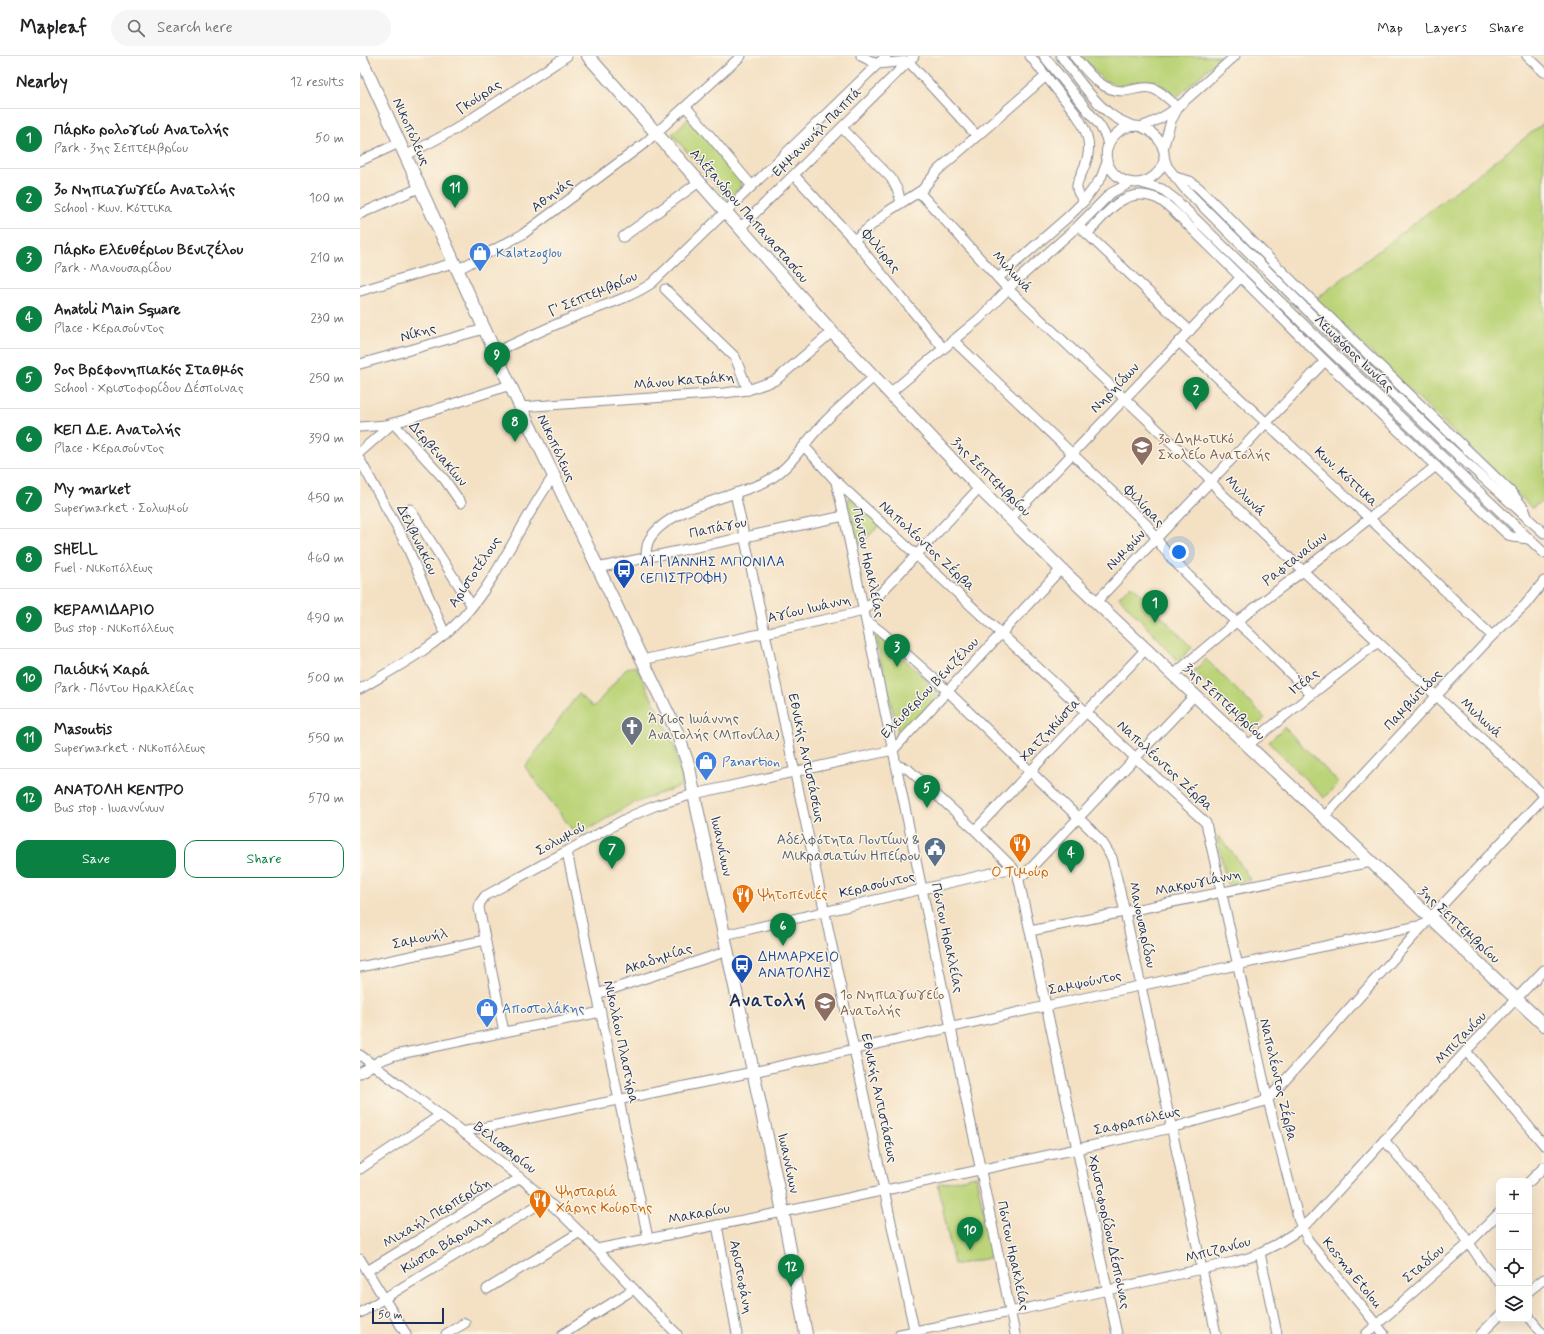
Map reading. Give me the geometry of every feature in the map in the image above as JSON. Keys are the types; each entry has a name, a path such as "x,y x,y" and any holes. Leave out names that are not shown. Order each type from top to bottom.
{"main road":[{"name":"Νικοπόλεως","path":"360,56 455,267 597,568"},
{"name":"Αλέξανδρου Παπαναστασίου","path":"588,56 832,332 890,393"},
{"name":"3ης Σεπτεμβρίου","path":"890,393 1010,518 1096,602 1371,862 1427,922 1544,1025"},
{"name":"Ιωαννίνων","path":"597,568 677,732 689,767 783,1212 806,1334"}],"street":[{"name":"Γκούρας","path":"405,156 454,130 567,56"},
{"name":"Αθηνάς","path":"360,291 455,267 523,234 657,133 741,56"},
{"path":"861,56 877,64 911,59 977,136"},
{"name":"Εμμανουήλ Παππά","path":"726,212 886,56"},
{"path":"1030,56 1080,119 1088,136 1089,144 1085,166 1076,189 1084,201"},
{"path":"1044,56 1100,126 1106,137 1108,146"},
{"name":"Λεωφόρος Ιωνίας","path":"1060,56 1108,113 1120,120 1149,130 1155,135 1160,141 1167,166 1184,188 1338,341 1450,448 1544,534"},
{"path":"1074,56 1090,76 1101,85 1123,91 1150,88 1156,90 1178,107"},
{"path":"1130,183 1116,176 1108,162 1106,154 1112,138 1125,128 1137,127 1156,122 1178,107 1235,56"},
{"path":"1527,56 1544,72"},
{"name":"Εμμανουήλ Παππά","path":"740,228 911,59"},
{"path":"854,240 886,213 919,192 938,170 1046,76"},
{"path":"686,107 752,186"},
{"path":"1141,183 1157,174 1161,166 1172,121 1178,107"},
{"path":"842,128 891,178 898,190 901,203"},
{"path":"360,161 399,143"},
{"path":"998,278 1084,201 1101,178 1108,162"},
{"name":"Φιλύρας","path":"794,175 854,240 943,348"},
{"path":"623,237 700,182"},
{"path":"890,393 979,319 1008,289 1078,226 1111,193 1130,183"},
{"name":"Λεωφόρος Ιωνίας","path":"1130,183 1141,183 1162,189 1175,199 1544,554"},
{"path":"360,214 419,188"},
{"name":"Μυλωνά","path":"919,192 1008,289 1125,398 1211,481 1219,491 1378,642 1544,796"},
{"path":"1087,234 1121,200 1131,196 1145,195 1159,200 1180,217 1325,361 1507,534 1512,537 1529,539"},
{"name":"Γ' Σεπτεμβρίου","path":"495,352 571,318 643,289 652,283 726,212"},
{"path":"1078,226 1190,331"},
{"name":"Νηρηίδων","path":"1010,518 1241,277"},
{"path":"665,289 735,357 748,390"},
{"name":"Νίκης","path":"360,364 484,329"},
{"name":"Μάνου Κατράκη","path":"520,407 717,394 748,390 776,380 832,332"},
{"name":"Φιλύρας","path":"953,340 1147,525 1156,539 1174,561 1311,694"},
{"name":"Κων. Κόττικα","path":"1179,342 1369,518 1492,636"},
{"name":"Νυμφών","path":"1096,602 1325,361"},
{"path":"646,558 646,547 650,538 668,521 773,477 789,464 826,421 874,377"},
{"path":"360,428 393,423 510,385"},
{"path":"360,452 393,423"},
{"name":"Δερβενακίων","path":"393,423 445,480 461,503"},
{"name":"Ναπολέοντος Ζέρβα","path":"804,446 834,479 1206,824 1268,1100 1301,1228"},
{"name":"Δελβινακίου","path":"360,460 409,551 445,634"},
{"name":"Ραφταναίων","path":"1173,675 1236,622 1436,466"},
{"name":"Αριστοτέλους","path":"361,686 425,649 445,634 462,618 472,606 494,572 542,492 553,477"},
{"name":"Πόντου Ηρακλείας","path":"834,479 838,488 844,516 1015,1334"},
{"name":"Αγίου Ιωάννη","path":"642,660 864,611 980,488"},
{"name":"Εθνικής Αντιστάσεως","path":"735,493 914,1332"},
{"path":"410,509 472,606"},
{"name":"Παπάγου","path":"597,568 844,516"},
{"name":"Ελευθερίου Βενιζέλου","path":"694,794 893,750 1062,569"},
{"name":"Παμβώτιδος","path":"1324,817 1492,636 1525,605 1544,581"},
{"name":"Παμβώτιδος","path":"1525,605 1544,595"},
{"name":"Μανουσαρίδου","path":"866,620 884,633 1078,818 1102,842 1112,858 1216,1334"},
{"name":"Ιτέας","path":"1248,745 1378,642"},
{"name":"Χατζηκώστα","path":"975,830 1146,649"},
{"path":"1019,878 1195,695"},
{"name":"Χριστοφορίδου Δέσποινας","path":"896,765 908,769 975,830 1013,868 1019,878 1117,1334"},
{"name":"Σολωμού","path":"504,1032 479,908 482,899 488,894 639,812 694,794"},
{"path":"1268,1100 1427,922 1544,796"},
{"name":"Νικολάου Πλαστήρα","path":"567,852 648,1238"},
{"name":"Μακρυγιάννη","path":"1030,931 1371,862"},
{"name":"Κερασούντος","path":"724,935 1013,868"},
{"name":"Σαμψούντος","path":"462,1132 753,1072 1046,1006 1237,966 1427,922"},
{"name":"Σαμουήλ","path":"360,967 485,940"},
{"name":"Ακαδημίας","path":"597,994 728,951"},
{"name":"Μπιζανίου","path":"900,1334 1010,1312 1241,1260 1260,1253 1284,1240 1301,1228 1321,1210 1466,1051 1517,1000 1544,970"},
{"path":"360,1073 373,1064 395,1055 601,1012"},
{"path":"1466,1051 1544,1145"},
{"name":"Βελισσαρίου","path":"360,1055 462,1132 546,1200 580,1232 677,1334"},
{"name":"Σαφραπόλεως","path":"783,1212 1172,1128 1268,1100"},
{"path":"360,1169 439,1116"},
{"path":"1384,1140 1455,1222 1481,1261 1496,1278"},
{"path":"1532,1179 1544,1167"},
{"name":"Μιχαήλ Περπερίδη","path":"367,1271 520,1178"},
{"name":"Κώστα Βάρναλη","path":"360,1313 546,1200"},
{"name":"Μακαρίου","path":"596,1249 783,1212"},
{"name":"Σταδίου","path":"1366,1334 1469,1243 1498,1214"},
{"name":"Αριστοφάνη","path":"717,1225 737,1334"},
{"name":"Kosma Etolou","path":"1301,1228 1308,1240 1326,1263 1384,1334"},
{"path":"487,1289 580,1232"},
{"path":"1260,1253 1277,1334"},
{"path":"360,1259 406,1334"},
{"path":"1532,1289 1544,1279"},
{"path":"563,1334 634,1289"},
{"path":"1481,1334 1496,1319"},
{"path":"1532,1321 1543,1334"},
{"path":"446,1334 466,1323"}],"green space":[{"path":"1081,56 1222,56 1177,97 1167,88 1154,81 1141,81 1119,86 1103,80"},
{"path":"689,118 741,180 740,187 728,200 672,134"},
{"path":"1544,123 1544,500 1532,508 1316,299"},
{"path":"850,498 880,525 858,546 847,499"},
{"path":"1132,585 1192,648 1178,661 1119,597"},
{"path":"878,634 941,694 899,737 876,640"},
{"path":"1206,659 1265,718 1253,730 1194,671"},
{"path":"636,666 674,744 683,785 629,805 577,836 525,767 578,694 594,707 627,668"},
{"path":"1284,727 1339,783 1324,798 1269,742"},
{"path":"1217,837 1219,837 1236,857 1250,880 1227,885"},
{"path":"976,1176 992,1252 989,1258 954,1265 938,1184"}],"place":[{"name":"Masoutis","path":"455,208"},
{"name":"Kalatzoglou","path":"480,272"},
{"name":"ΚΕΡΑΜΙΔΑΡΙΟ","path":"497,375"},
{"name":"3ο Νηπιαγωγείο Ανατολής","path":"1196,410"},
{"name":"SHELL","path":"515,442"},
{"name":"3ο Δημοτικό Σχολείο Ανατολής","path":"1142,466"},
{"name":"ΑΪ ΓΙΑΝΝΗΣ ΜΠΟΝΙΛΑ (ΕΠΙΣΤΡΟΦΗ)","path":"624,590"},
{"name":"Πάρκο ρολογιού Ανατολής","path":"1155,623"},
{"name":"Πάρκο Ελευθέριου Βενιζέλου","path":"897,667"},
{"name":"Άγιος Ιωάννης Ανατολής (Μπονίλα)","path":"632,746"},
{"name":"Panartion","path":"706,782"},
{"name":"9ος Βρεφονηπιακός Σταθμός","path":"927,808"},
{"name":"Ο Τιμούρ","path":"1020,864"},
{"name":"Αδελφότητα Ποντίων & Μικρασιατών Ηπείρου","path":"935,868"},
{"name":"My market","path":"612,869"},
{"name":"Anatoli Main Square","path":"1071,873"},
{"name":"Ψητοπενιές","path":"743,914"},
{"name":"ΚΕΠ Δ.Ε. Ανατολής","path":"783,946"},
{"name":"ΔΗΜΑΡΧΕΙΟ ΑΝΑΤΟΛΗΣ","path":"742,984"},
{"name":"1ο Νηπιαγωγείο Ανατολής","path":"825,1022"},
{"name":"Αποστολάκης","path":"487,1028"},
{"name":"Ψησταριά Χάρης Κούρτης","path":"540,1220"},
{"name":"Παιδική Χαρά","path":"970,1250"},
{"name":"ΑΝΑΤΟΛΗ ΚΕΝΤΡΟ","path":"791,1287"}],"district":[{"name":"Ανατολή","path":"768,1001"}]}
